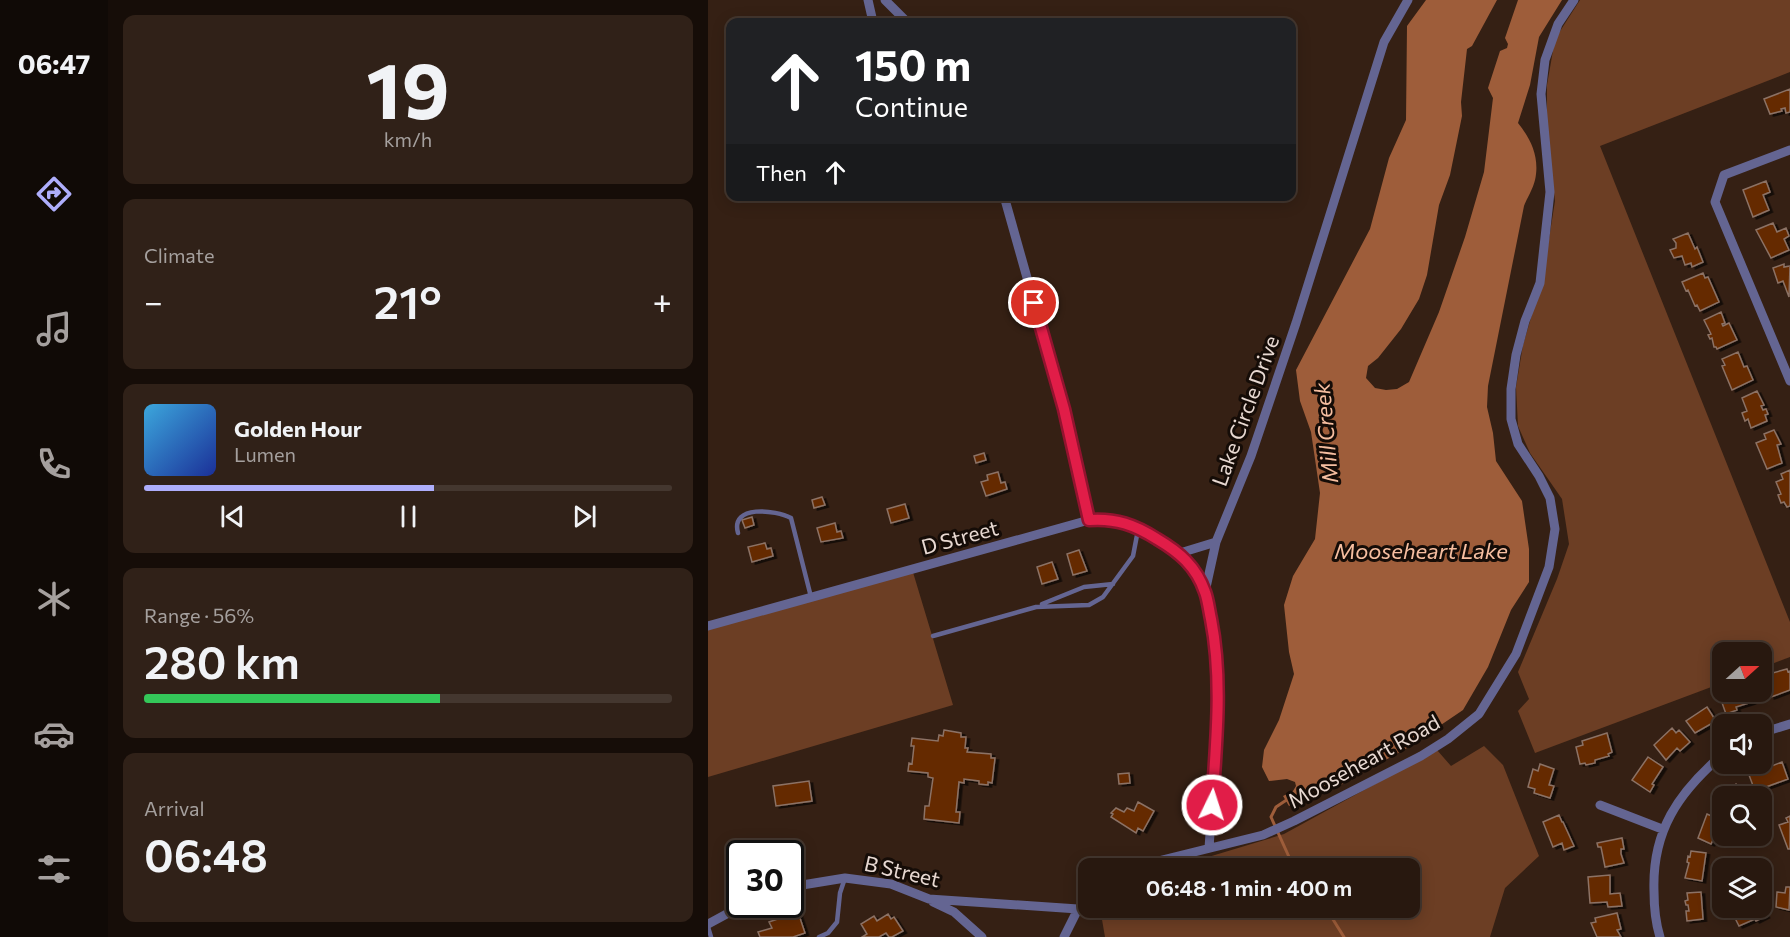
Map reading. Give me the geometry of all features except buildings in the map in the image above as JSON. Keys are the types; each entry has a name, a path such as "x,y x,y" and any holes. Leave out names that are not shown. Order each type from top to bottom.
{"street":[{"path":"868,0 872,18"},
{"path":"885,0 903,18"},
{"name":"Lake Circle Drive","path":"1209,848 1218,720 1215,641 1205,592 1216,542 1251,456 1281,367 1384,42 1408,0"},
{"name":"Mooseheart Road","path":"1170,858 1263,835 1421,756 1448,739 1479,714 1516,654 1549,567 1555,529 1550,498 1518,444 1511,419 1510,389 1519,344 1540,283 1550,192 1541,94 1545,60 1558,24 1574,0"},
{"path":"1790,150 1724,176 1714,201 1790,381"},
{"path":"1005,201 1064,409 1089,520"},
{"name":"D Street","path":"708,626 1089,520 1107,519 1139,528 1180,553"},
{"path":"1205,592 1180,553 1216,542"},
{"path":"1772,730 1790,724"},
{"path":"1660,937 1654,920 1653,869 1662,829 1679,799 1712,764"},
{"path":"1600,805 1662,829"},
{"name":"B Street","path":"804,884 845,878 891,884 929,899 1078,909"},
{"path":"929,899 954,912 982,937"},
{"path":"1064,937 1078,909"},
{"path":"708,925 726,915"}],"lane":[{"path":"738,533 737,521 741,517 756,512 771,511 791,518 811,597"},
{"path":"1035,607 1089,605 1103,597 1133,556 1139,528"},
{"path":"933,636 1035,607 1084,587 1113,584"},
{"path":"819,937 828,933 837,922 840,893 845,878"},
{"path":"708,925 711,937"}],"shaded area":[{"path":"1580,0 1790,0 1790,72 1600,146 1790,622 1790,657 1772,664 1772,642 1712,642 1712,687 1535,753 1518,711 1529,699 1518,672 1557,579 1569,544 1562,499 1530,453 1518,426 1516,387 1523,345 1543,277 1555,201 1547,134 1547,85 1555,39"},
{"path":"912,569 953,705 708,777 708,626"},
{"path":"1484,746 1503,765 1539,856 1505,888 1490,937 1105,937 1102,918 1420,918 1420,858 1205,858 1284,834 1437,750 1451,766"}],"water":[{"name":"Mooseheart Lake","path":"1426,0 1497,0 1472,46 1467,49 1461,102 1462,116 1450,175 1439,205 1427,275 1419,299 1401,329 1378,358 1368,366 1366,378 1375,388 1386,390 1397,389 1409,382 1439,312 1465,237 1484,172 1493,98 1488,88 1500,51 1507,48 1505,38 1518,0 1562,0 1539,37 1530,85 1518,123 1533,149 1536,172 1524,206 1488,386 1487,407 1496,461 1522,501 1529,549 1529,582 1511,610 1488,667 1463,710 1407,748 1339,786 1313,785 1311,794 1289,806 1283,796 1293,791 1296,786 1295,782 1287,779 1269,781 1262,767 1264,750 1279,720 1294,674 1284,605 1293,576 1315,539 1320,493 1311,432 1300,401 1296,370 1370,229 1389,158 1406,120 1407,26"}],"waterway":[{"path":"1288,799 1276,807 1271,817 1289,858"},
{"path":"1332,918 1344,937"}],"route":[{"path":"1034,303 1064,409 1089,520 1107,519 1124,522 1139,528 1180,553 1205,592 1215,641 1218,720 1212,805"}],"water label":[{"name":"Mill Creek","path":"1326,433"}]}
